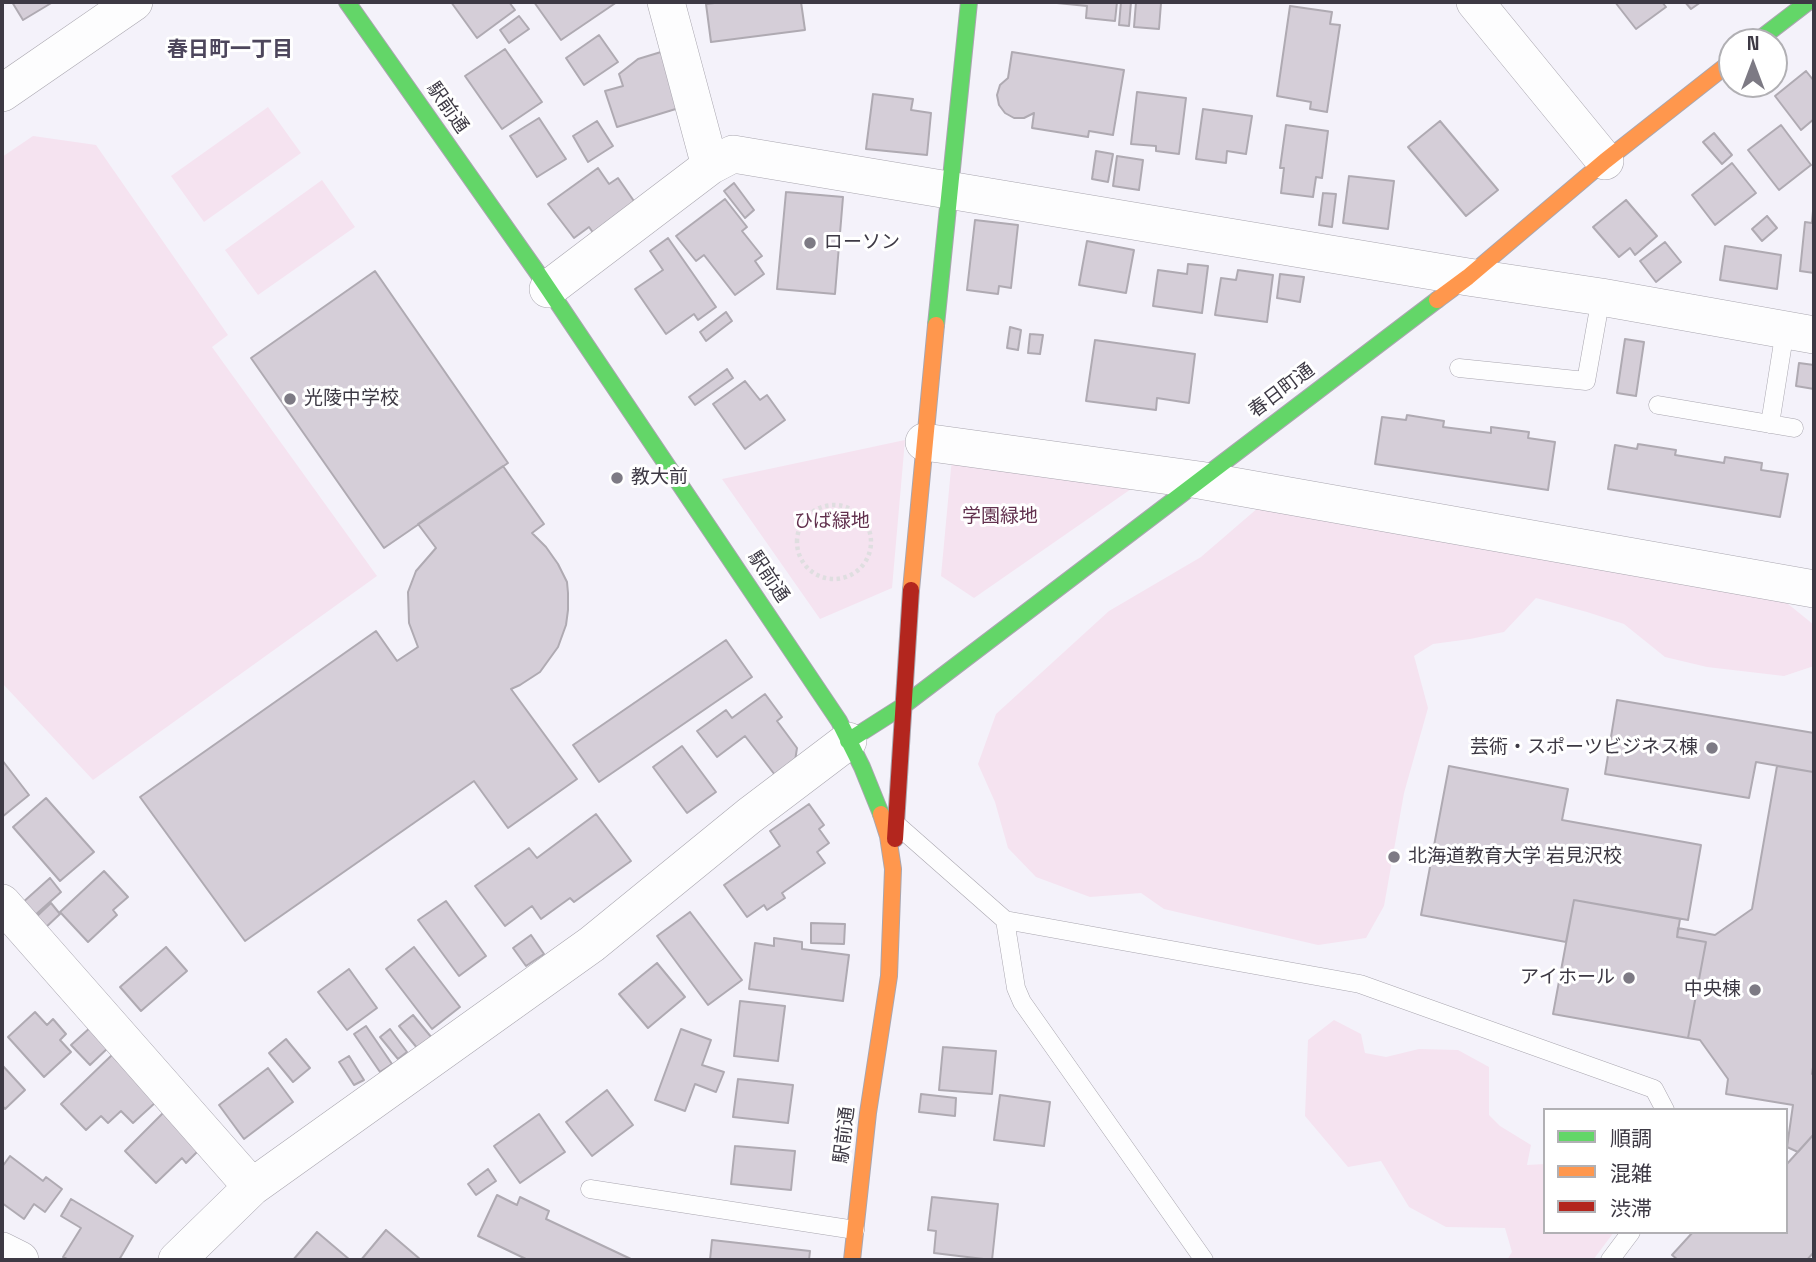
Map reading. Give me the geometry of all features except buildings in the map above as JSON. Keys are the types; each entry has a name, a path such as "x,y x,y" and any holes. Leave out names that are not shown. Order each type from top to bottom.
{"street":[{"path":"2,93 134,2"},
{"name":"駅前通","path":"347,2 548,289 811,679 839,722 862,767 888,836 893,869 889,976 868,1113 852,1260"},
{"path":"667,2 710,166"},
{"path":"893,869 924,442 969,2"},
{"path":"1475,2 1605,161"},
{"path":"1774,28 1808,2"},
{"name":"春日町通","path":"848,741 903,706 1468,277 1605,161 1718,72"},
{"path":"548,289 710,166 733,154 1800,332"},
{"path":"924,442 1199,480 1814,589"},
{"path":"177,1260 252,1187 592,944 749,816 848,741"},
{"path":"2,903 252,1187"},
{"path":"2,1251 20,1260"}],"lane":[{"path":"1459,368 1586,381 1601,297"},
{"path":"1770,424 1800,332"},
{"path":"1658,405 1794,428"},
{"path":"896,824 1005,920 1360,984 1654,1089 1664,1108"},
{"path":"1005,920 1016,988 1022,1002 1204,1260"},
{"path":"590,1189 855,1230"},
{"path":"1610,1260 1630,1234"}],"path":[{"path":"841,505 863,518 869,529 871,542 870,554 863,565 843,579 831,579 809,571 797,551 796,538 799,526 806,516 817,508 841,505"}],"green space":[{"path":"268,107 301,153 204,222 171,176"},
{"path":"33,136 96,145 228,335 212,347 377,576 93,780 2,683 2,157"},
{"path":"322,180 355,227 258,295 225,250"},
{"name":"ひば緑地","path":"905,440 892,588 820,619 722,479"},
{"name":"学園緑地","path":"952,458 1144,480 974,598 941,576"},
{"path":"1259,507 1782,599 1814,625 1814,666 1784,676 1707,667 1665,657 1624,624 1536,598 1504,632 1433,644 1414,656 1428,708 1404,793 1384,906 1366,938 1318,945 1164,909 1141,893 1090,897 1036,877 1008,848 995,802 978,764 996,714 1109,611 1201,557"},
{"path":"1334,1020 1361,1034 1365,1053 1386,1057 1419,1049 1458,1050 1489,1067 1489,1115 1500,1126 1531,1145 1527,1165 1543,1164 1543,1234 1612,1234 1593,1260 1507,1260 1512,1252 1505,1228 1446,1227 1409,1207 1381,1161 1348,1167 1305,1116 1308,1040"}],"traffic: fast":[{"path":"347,2 537,272 839,721 881,814"},
{"path":"936,325 969,2"},
{"path":"1774,28 1808,2"},
{"path":"848,741 903,706 1437,300"}],"traffic: slow":[{"path":"1437,300 1718,72"},
{"path":"911,590 936,325"},
{"path":"852,1260 868,1113 889,976 893,869 888,836 881,814"}],"traffic: jam":[{"path":"895,839 911,590"}],"place":[{"name":"ローソン","path":"810,243"},
{"name":"光陵中学校","path":"290,399"},
{"name":"教大前","path":"617,478"},
{"name":"芸術・スポーツビジネス棟","path":"1712,748"},
{"name":"北海道教育大学 岩見沢校","path":"1394,857"},
{"name":"アイホール","path":"1629,978"},
{"name":"中央棟","path":"1755,990"}],"district":[{"name":"春日町一丁目","path":"230,50"}]}
